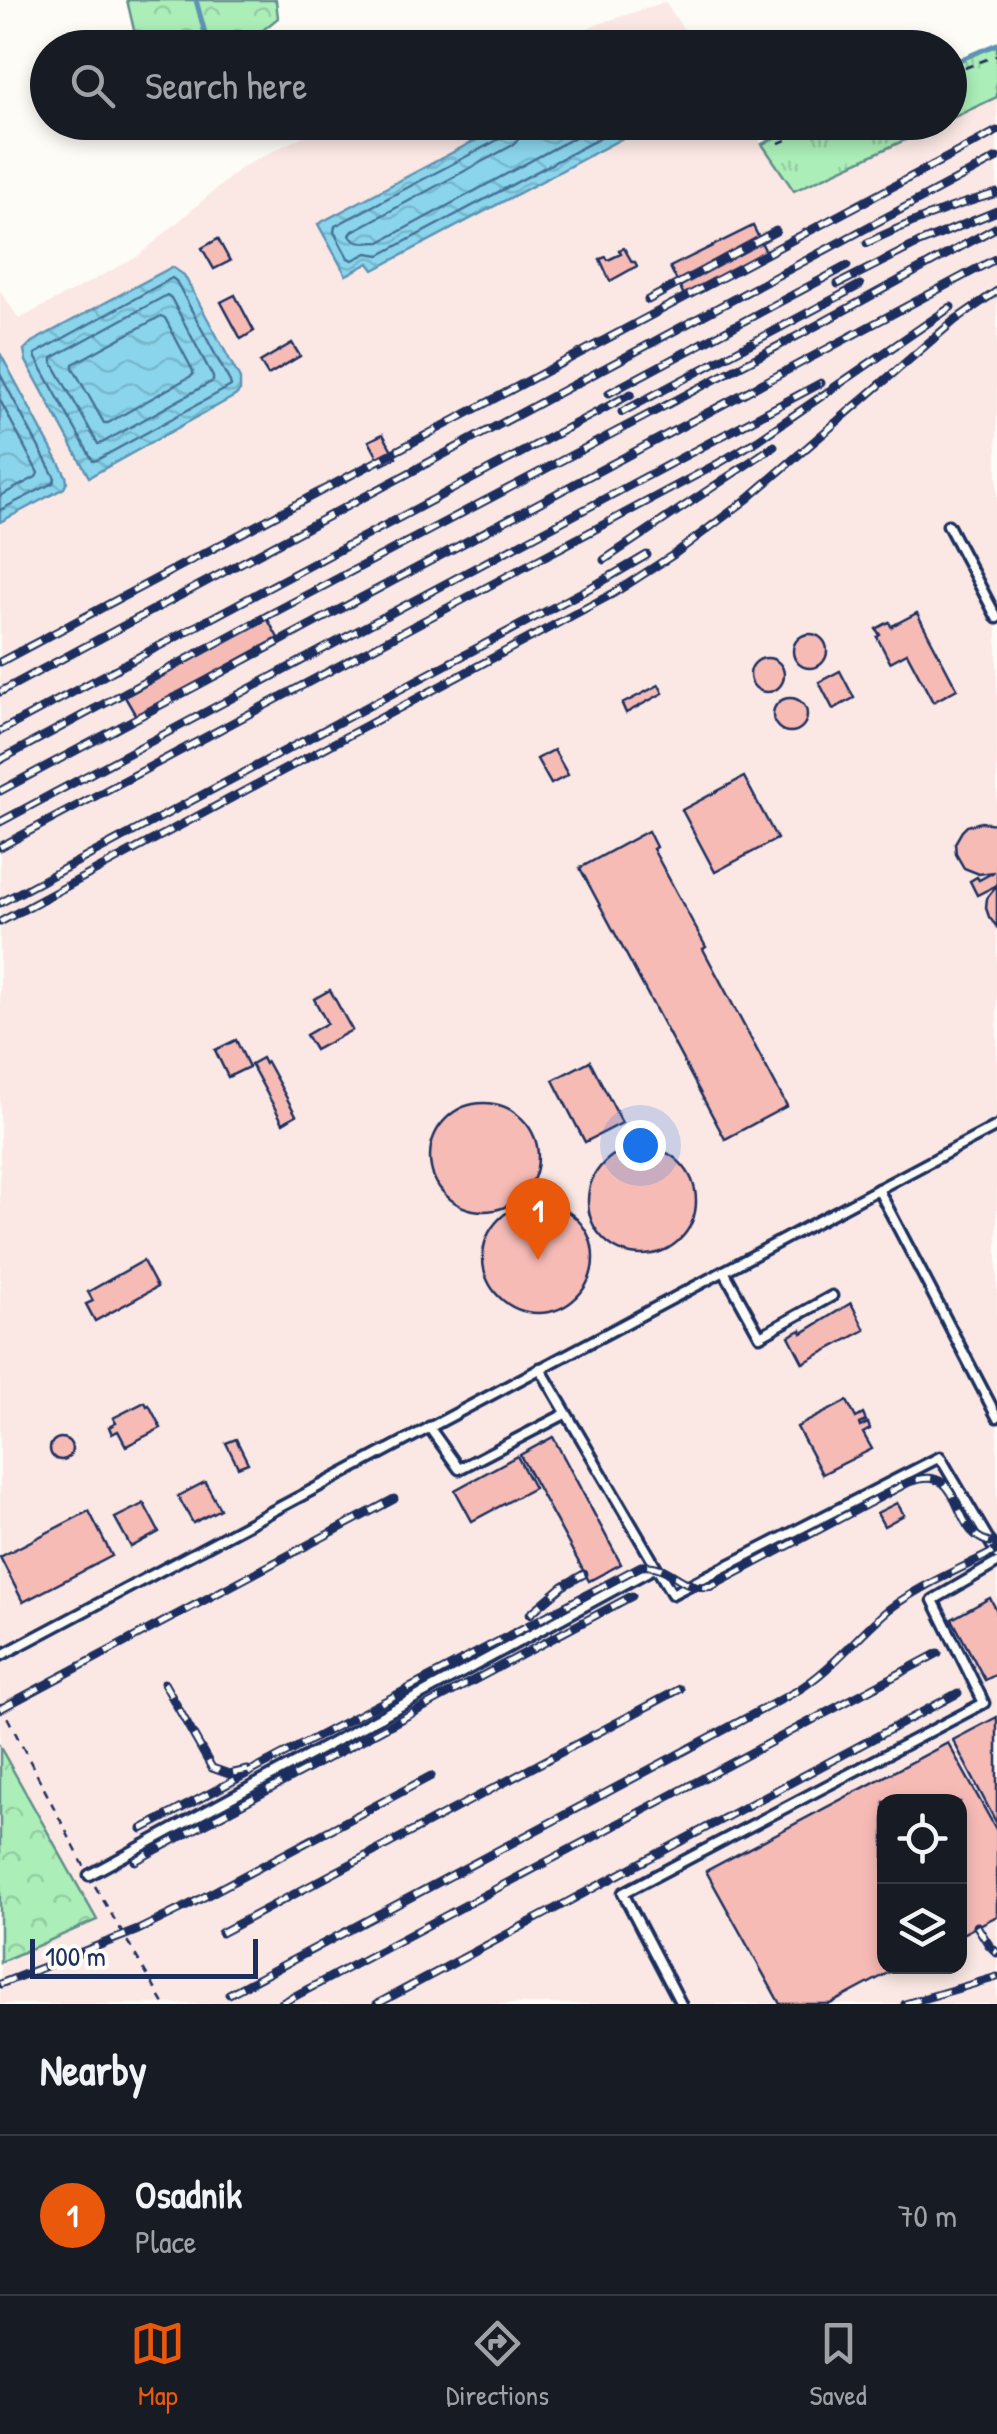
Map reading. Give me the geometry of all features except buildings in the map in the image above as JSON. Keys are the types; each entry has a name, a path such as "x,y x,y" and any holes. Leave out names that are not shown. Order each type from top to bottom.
{"lane":[{"path":"948,525 997,618"},
{"path":"0,1656 997,1126"},
{"path":"878,1189 997,1417"},
{"path":"724,1271 760,1336 832,1296"},
{"path":"540,1368 672,1594 940,1457 997,1554"},
{"path":"429,1427 459,1468 564,1414"},
{"path":"681,2004 624,1893 984,1703 933,1600 997,1563"},
{"path":"88,1874 656,1567"}],"path":[{"path":"967,67 997,55"},
{"path":"779,143 786,140"},
{"path":"0,1703 88,1874 164,2004"}],"shaded area":[{"path":"665,2 684,30 581,30"},
{"path":"997,97 997,2004 0,2004 0,290 19,319 137,257 242,167 295,140 759,140 794,191 905,140 967,140 967,111"}],"green space":[{"path":"127,0 276,0 278,18 263,30 134,30"},
{"path":"997,44 997,97 967,111 967,57"},
{"path":"771,140 905,140 794,191 762,144"},
{"path":"0,1747 97,1920 0,1962"}],"water":[{"path":"476,140 619,140 374,270 369,263 346,275 318,224"},
{"path":"172,267 184,275 240,379 240,391 89,477 26,361 24,350 32,342"},
{"path":"0,353 67,482 64,488 0,522"}],"waterway":[{"path":"196,0 204,30"},
{"path":"967,57 997,44"}],"railway":[{"path":"0,662 997,131"},
{"path":"0,692 997,158"},
{"path":"867,243 931,215 997,193"},
{"path":"838,284 919,243 997,211"},
{"path":"0,760 997,227"},
{"path":"648,300 776,231"},
{"path":"0,791 997,258"},
{"path":"609,393 847,266"},
{"path":"622,412 860,285"},
{"path":"0,922 614,593 746,500 955,320 997,291"},
{"path":"0,847 719,463 951,307"},
{"path":"0,822 821,383"},
{"path":"0,731 631,394"},
{"path":"604,560 774,446"},
{"path":"0,903 647,555"},
{"path":"142,1829 641,1566 660,1568 692,1585 712,1586 909,1482 928,1478 941,1482 950,1491 970,1529 981,1539 997,1543"},
{"path":"0,1709 394,1499"},
{"path":"229,1994 795,1692 821,1674 900,1601 997,1550"},
{"path":"530,1614 584,1574"},
{"path":"135,1861 632,1596"},
{"path":"282,2003 938,1653"},
{"path":"164,1683 212,1768 229,1774 248,1770"},
{"path":"221,1933 680,1689"},
{"path":"377,2004 958,1693"},
{"path":"0,1984 138,1930 431,1776"},
{"path":"977,1926 997,1953"},
{"path":"905,2004 997,1977"}],"place":[{"name":"Osadnik","path":"538,1260"}]}
